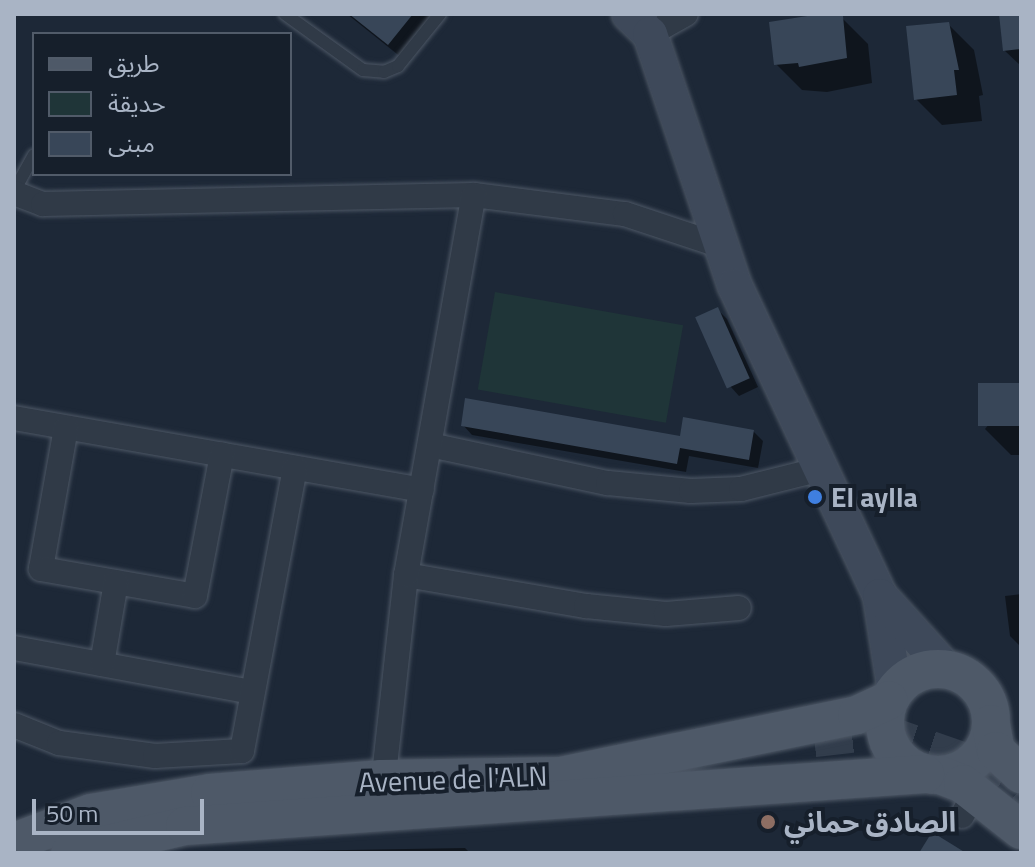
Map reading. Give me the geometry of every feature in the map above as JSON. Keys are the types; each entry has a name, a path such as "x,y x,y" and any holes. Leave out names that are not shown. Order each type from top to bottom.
{"main road":[{"path":"640,24 735,286 880,596 946,669 981,691 996,751 1021,774"},
{"path":"880,596 892,695 885,715 890,745 899,758 933,775 968,804 1021,830"},
{"path":"892,695 922,671 946,669"},
{"name":"Avenue de l'ALN","path":"14,842 91,813 210,793 345,800 382,790 560,776 857,715 892,695"},
{"path":"70,853 185,826 345,800 933,775 968,766 980,755 991,724"},
{"path":"382,790 561,789 722,756"}],"street":[{"path":"640,24 686,14"},
{"path":"14,192 43,204 474,195 625,214 722,246"},
{"path":"382,790 406,575 474,195"},
{"path":"14,418 422,490"},
{"path":"66,428 41,569 195,596 222,455"},
{"path":"430,445 608,483 691,491 741,489 821,469"},
{"path":"14,725 59,743 155,756 242,751 295,468"},
{"path":"406,575 612,609 666,614 739,608"},
{"path":"102,664 116,582"},
{"path":"14,648 252,692"}],"lane":[{"path":"285,14 363,70 384,72 398,66 440,14"},
{"path":"14,192 32,159"}],"green space":[{"path":"495,292 683,325 666,423 478,389"}],"building":[{"path":"349,14 413,14 388,45"},
{"path":"820,14 843,16 847,58 799,67 798,63 774,65 769,22"},
{"path":"999,14 1021,14 1021,49 1003,51"},
{"path":"949,22 959,70 954,70 957,95 914,100 906,26"},
{"path":"718,307 750,378 727,388 695,317"},
{"path":"978,383 1021,383 1021,426 978,426"},
{"path":"465,398 680,436 683,417 754,430 749,460 680,448 677,464 461,426"},
{"path":"932,832 966,853 919,853"}],"tunnel":[{"path":"814,738 876,731 968,763 1021,807"}],"place":[{"name":"El aylla","path":"815,497"},
{"name":"الصادق حماني","path":"768,822"}]}
